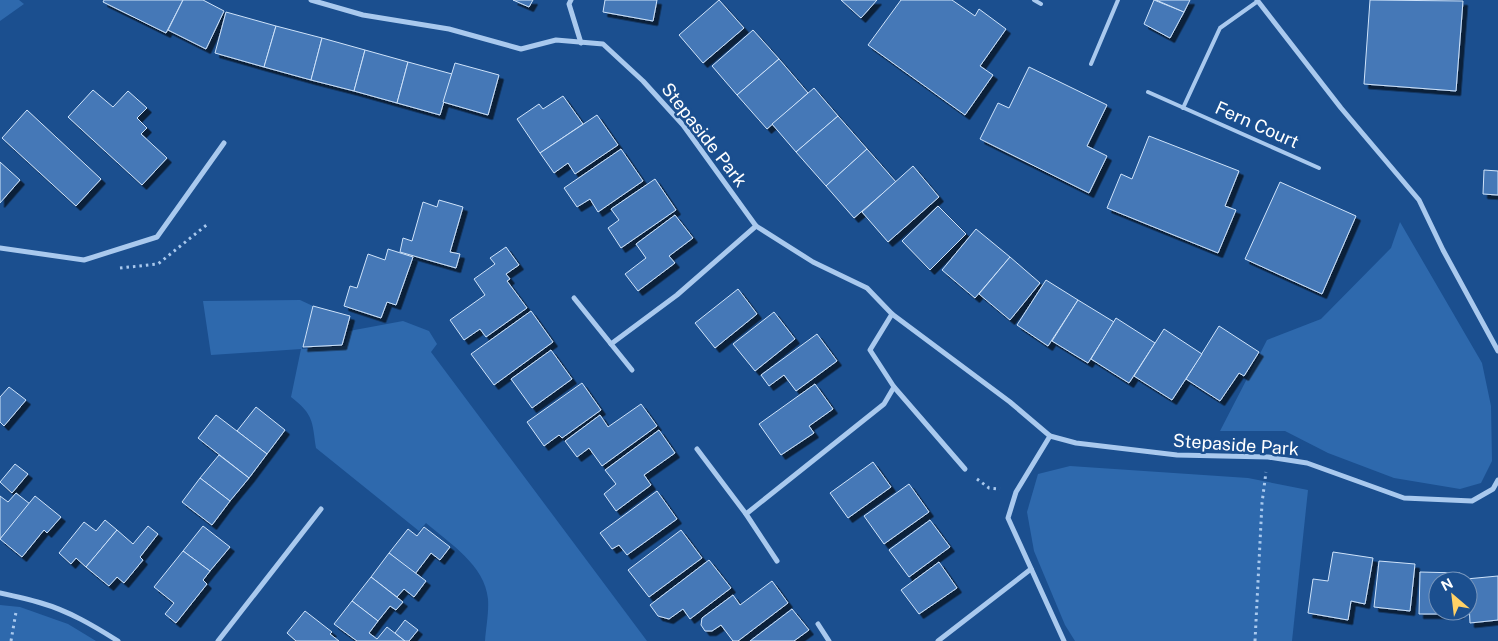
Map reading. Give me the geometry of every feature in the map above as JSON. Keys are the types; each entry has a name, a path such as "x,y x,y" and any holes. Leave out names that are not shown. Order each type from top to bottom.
{"street":[{"name":"Stepaside Park","path":"311,0 363,15 449,29 522,49 556,40 603,44 643,81 683,125 756,226 813,262 867,288 892,314 1010,402 1050,436 1076,443 1177,455 1268,457 1307,463 1404,498 1472,501 1493,489 1498,480"},
{"path":"571,0 569,4 580,43"},
{"path":"1257,1 1341,108 1419,200 1443,250 1498,351"},
{"path":"0,248 84,260 157,237 224,143"},
{"path":"611,344 677,295 756,226"},
{"path":"574,298 632,370"},
{"path":"892,314 870,350 894,387 965,469"},
{"path":"746,514 884,404 894,387"},
{"path":"1050,436 1016,492 1008,518 1064,641"},
{"path":"697,450 746,514 777,561"},
{"path":"218,641 321,509"},
{"path":"938,641 1031,569"},
{"path":"0,593 42,603 60,610 95,627 118,641"},
{"path":"818,624 829,641"}],"lane":[{"path":"1034,0 1041,4"},
{"path":"1092,64 1118,0"},
{"path":"1183,108 1220,28 1257,1"},
{"name":"Fern Court","path":"1148,92 1319,168"}],"path":[{"path":"1255,641 1262,503 1268,457"},
{"path":"965,469 988,488 1016,492"},
{"path":"11,641 17,608"}],"shaded area":[{"path":"0,0 19,0 24,4 0,21"},
{"path":"1400,222 1482,363 1491,406 1492,461 1481,483 1460,489 1394,478 1328,453 1285,431 1220,431 1267,340 1321,319 1391,248"},
{"path":"300,300 313,306 302,349 345,346 349,331 403,321 429,331 437,344 431,352 647,641 485,641 488,599 485,587 473,565 426,523 419,531 316,448 311,419 299,403 291,397 301,349 211,355 203,301"},
{"path":"1070,466 1248,478 1308,490 1292,641 1075,641 1065,625 1034,551 1027,512 1038,474"},
{"path":"0,605 20,607 68,624 96,641 0,641"}],"building":[{"path":"104,0 183,0 166,33 103,2"},
{"path":"183,0 203,0 224,11 206,49 168,30"},
{"path":"513,0 533,0 529,7"},
{"path":"605,0 657,0 653,21 603,12"},
{"path":"719,0 744,28 703,63 679,35"},
{"path":"841,0 877,0 861,18"},
{"path":"901,0 952,0 975,16 979,9 1006,29 980,66 993,75 965,115 868,45"},
{"path":"1154,0 1184,12 1170,38 1144,24"},
{"path":"1156,0 1190,0 1184,12"},
{"path":"1370,0 1463,1 1456,91 1364,84"},
{"path":"226,12 276,26 264,67 215,53"},
{"path":"276,26 322,38 311,80 264,67"},
{"path":"753,30 779,59 737,95 712,66"},
{"path":"322,38 365,50 354,91 311,80"},
{"path":"365,50 408,62 397,103 354,91"},
{"path":"779,59 808,93 767,129 737,95"},
{"path":"408,62 452,74 440,115 397,103"},
{"path":"455,63 499,75 488,115 443,102"},
{"path":"1029,67 1107,105 1087,146 1107,156 1089,193 980,139 998,103 1009,108"},
{"path":"814,88 838,116 796,152 772,124"},
{"path":"93,90 113,107 128,91 147,108 137,118 147,128 141,134 167,158 142,185 68,117"},
{"path":"563,96 583,124 540,153 517,119 539,104 543,109"},
{"path":"27,110 101,179 76,206 2,138"},
{"path":"597,115 618,145 575,174 568,163 554,173 540,153"},
{"path":"838,116 867,149 826,186 796,152"},
{"path":"1149,136 1239,171 1225,206 1236,210 1218,253 1107,208 1121,174 1132,179"},
{"path":"621,149 643,181 598,212 590,199 577,207 564,188"},
{"path":"867,149 896,182 854,218 826,186"},
{"path":"0,162 20,180 0,203"},
{"path":"913,166 939,197 888,242 862,212"},
{"path":"1484,170 1498,171 1498,195 1483,194"},
{"path":"655,179 676,210 621,248 608,228 619,220 611,209"},
{"path":"1280,182 1356,216 1322,294 1245,259"},
{"path":"439,200 463,207 450,252 460,254 456,268 400,252 403,238 412,241 423,202 437,207"},
{"path":"938,206 966,234 930,270 902,241"},
{"path":"675,215 693,238 669,256 675,263 638,291 625,274 646,258 636,244"},
{"path":"976,229 1010,257 975,298 942,270"},
{"path":"506,247 519,265 506,274 510,279 507,281 527,308 486,337 480,329 464,340 450,320 485,295 474,279 495,264 490,258"},
{"path":"388,249 413,257 396,305 387,302 381,318 344,306 350,286 357,288 368,254 385,260"},
{"path":"1010,257 1040,283 1010,320 979,294"},
{"path":"1046,280 1078,300 1048,346 1017,325"},
{"path":"738,289 757,314 715,348 695,323"},
{"path":"1078,300 1114,322 1088,363 1052,341"},
{"path":"313,306 350,316 342,345 303,347"},
{"path":"531,311 553,342 494,385 471,354"},
{"path":"774,312 795,339 755,371 733,344"},
{"path":"1116,318 1155,343 1129,383 1091,359"},
{"path":"1219,326 1259,352 1244,376 1239,373 1220,401 1186,379"},
{"path":"1164,329 1202,354 1172,400 1134,376"},
{"path":"817,334 837,361 796,391 784,375 769,386 761,375"},
{"path":"551,350 572,379 532,408 511,379"},
{"path":"582,383 601,410 562,438 559,435 544,446 527,422"},
{"path":"815,384 833,409 809,426 814,433 781,455 759,424"},
{"path":"9,387 26,400 4,426 0,422 0,397"},
{"path":"641,404 657,426 602,466 589,448 577,457 565,441 600,415 608,427"},
{"path":"256,407 285,430 267,454 237,431"},
{"path":"216,415 267,454 249,478 198,438"},
{"path":"659,430 675,453 644,475 651,485 616,511 604,494 616,484 605,470"},
{"path":"219,455 249,478 230,501 200,478"},
{"path":"873,462 891,487 848,518 830,493"},
{"path":"15,464 28,474 12,493 0,482"},
{"path":"200,478 230,501 212,525 182,502"},
{"path":"909,484 929,512 884,544 864,516"},
{"path":"657,491 677,519 627,555 619,545 612,549 600,533"},
{"path":"16,493 30,504 0,539 0,496 8,502"},
{"path":"35,496 61,517 47,533 44,530 22,557 0,539"},
{"path":"105,520 117,530 86,567 76,558 71,564 59,553 84,522 96,531"},
{"path":"930,520 950,547 909,577 889,550"},
{"path":"148,526 158,534 140,557 143,560 124,583 117,577 109,586 86,567 117,530 133,544"},
{"path":"203,526 230,547 210,571 183,551"},
{"path":"424,527 450,547 440,560 431,553 415,574 389,553 408,529 417,536"},
{"path":"681,530 702,558 649,597 628,570"},
{"path":"183,551 210,571 203,580 207,584 176,623 165,614 174,603 154,587"},
{"path":"1333,552 1373,558 1365,604 1351,601 1348,620 1308,613 1313,579 1328,581"},
{"path":"389,553 426,581 414,597 404,589 397,597 371,577"},
{"path":"709,560 731,588 690,619 683,609 669,619 658,616 650,605"},
{"path":"1379,561 1415,564 1410,611 1374,607"},
{"path":"939,562 957,588 919,614 901,590"},
{"path":"1420,572 1428,572 1428,614 1419,614"},
{"path":"1498,576 1498,620 1470,623 1470,621 1478,621 1478,578"},
{"path":"371,577 403,602 396,610 390,606 378,621 352,601"},
{"path":"772,581 788,603 738,641 733,641 721,625 712,631 705,631 701,625 702,618 733,595 740,605"},
{"path":"352,601 378,621 369,633 377,639 387,627 405,641 357,641 334,624"},
{"path":"792,609 809,630 794,641 750,641"},
{"path":"305,611 332,632 330,634 339,641 296,641 287,633"},
{"path":"405,620 418,630 409,641 405,641 395,633"}]}
